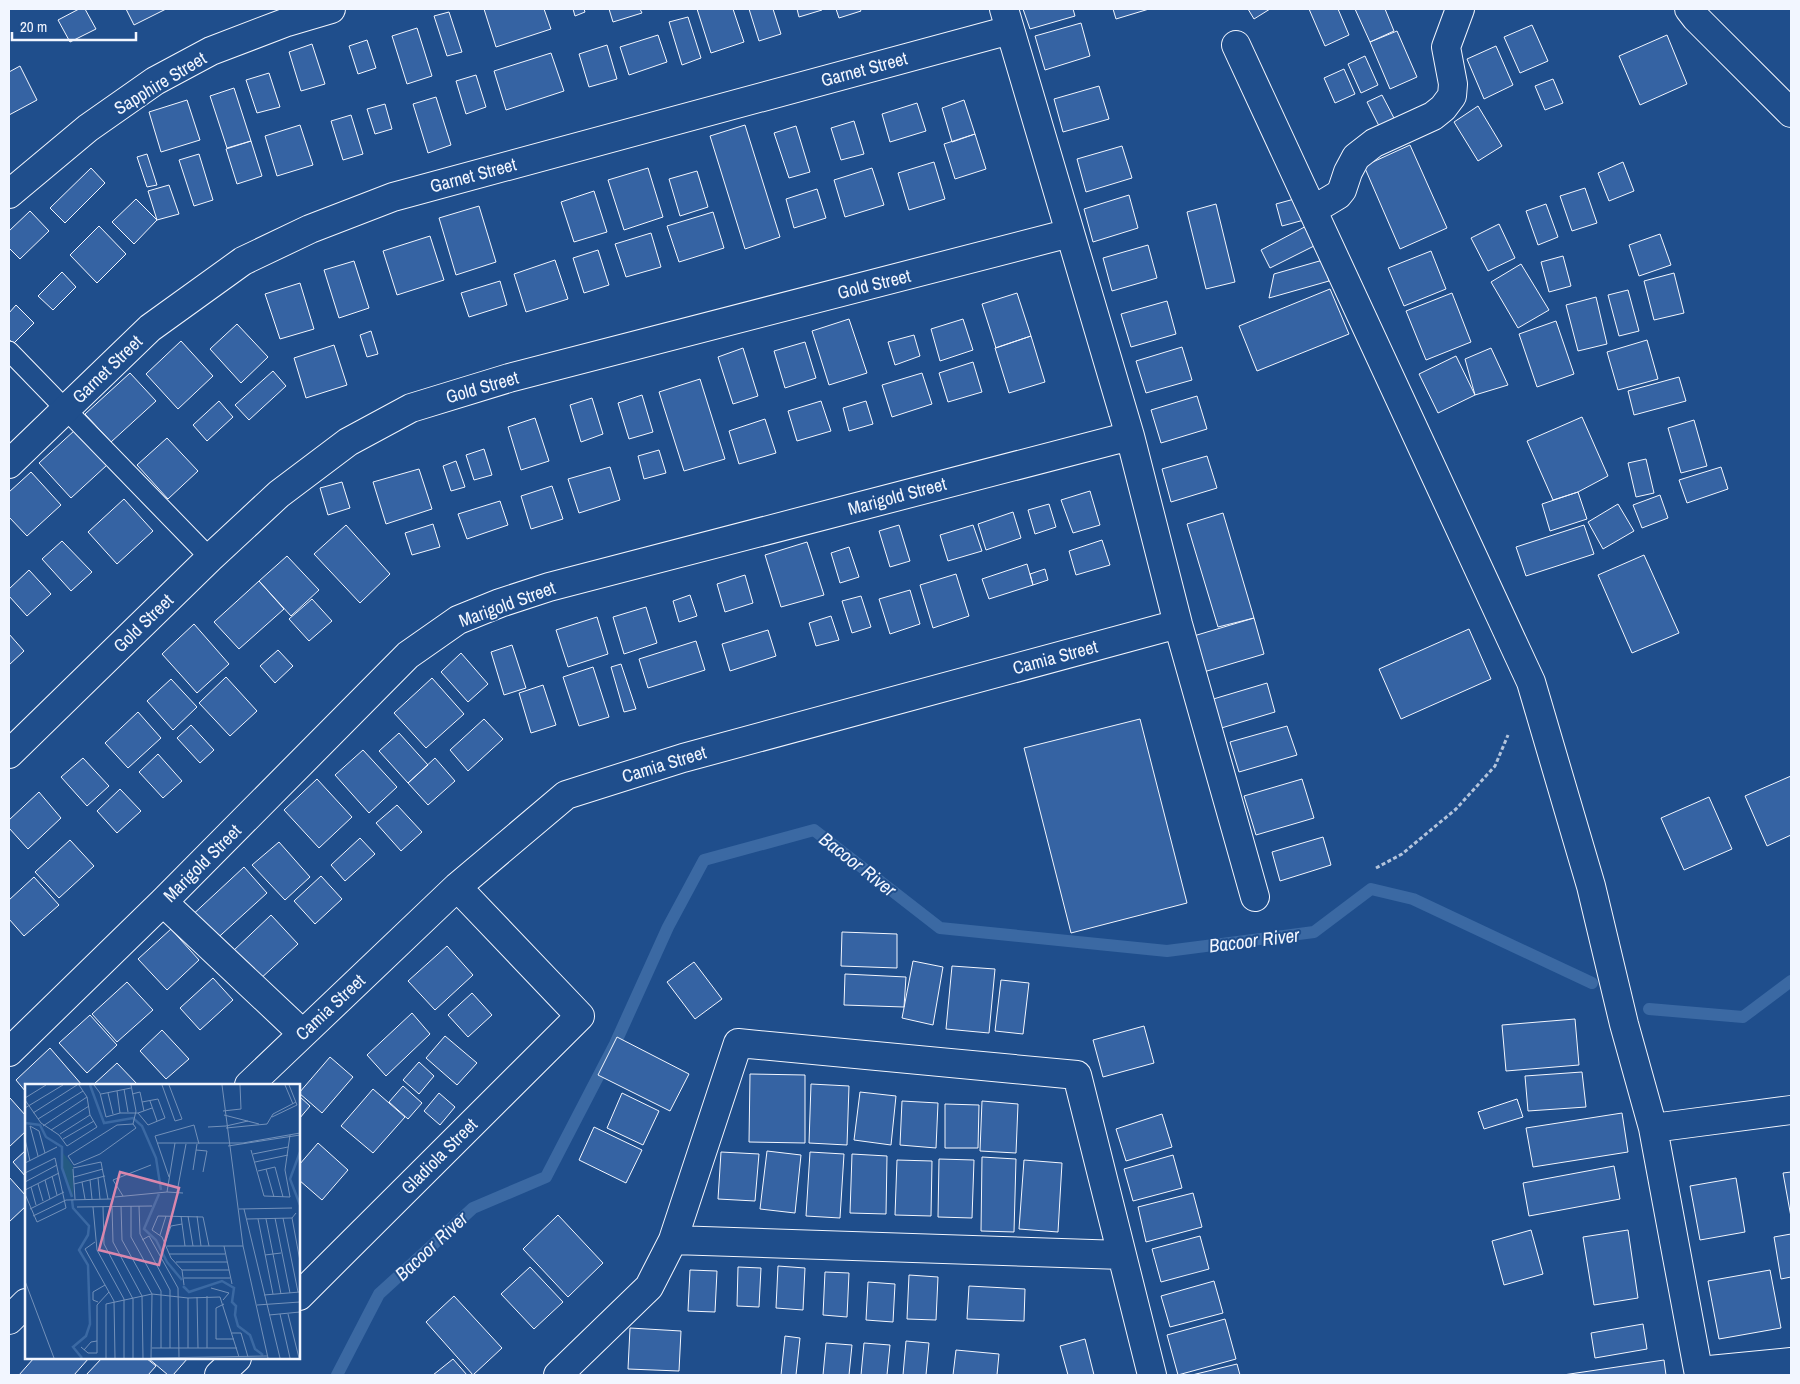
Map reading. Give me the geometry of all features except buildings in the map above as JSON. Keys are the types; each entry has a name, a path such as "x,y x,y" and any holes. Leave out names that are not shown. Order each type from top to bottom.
{"street":[{"name":"Sapphire Street","path":"9,194 88,128 154,81 211,51 287,22 331,9"},
{"path":"1313,210 1342,190 1348,172 1356,157 1374,143 1433,116 1444,108 1452,96 1453,84 1446,47 1460,9"},
{"path":"1689,9 1791,113"},
{"path":"1007,19 1130,436 1178,624 1255,898"},
{"name":"Garnet Street","path":"9,464 150,328 243,261 310,229 393,197 1007,19"},
{"path":"1236,45 1531,682 1591,886 1624,1024 1654,1128 1699,1373 1791,1362"},
{"name":"Gold Street","path":"9,754 210,558 279,494 341,448 411,408 509,378 1070,233"},
{"name":"Marigold Street","path":"9,1052 163,902 408,655 458,620 500,603 549,587 1130,436"},
{"name":"Camia Street","path":"250,1084 457,887 566,795 683,758 1178,624"},
{"name":"Gladiola Street","path":"300,1295 580,1016 457,887"},
{"path":"163,902 302,1033"},
{"path":"558,1375 649,1287 673,1240 738,1043 1077,1076 1152,1375"},
{"path":"1654,1128 1791,1110"},
{"path":"673,1240 1122,1255"},
{"path":"9,1320 25,1304"},
{"path":"219,1375 236,1359"}],"lane":[{"path":"9,351 210,558"}],"path":[{"path":"1376,868 1402,854 1456,809 1495,766 1509,732"}],"waterway":[{"name":"Bacoor River","path":"337,1375 379,1294 473,1208 546,1177 615,1044 668,927 704,860 814,830 940,928 1167,951 1314,932 1371,889 1413,899 1592,983"},
{"name":"Bacoor River","path":"1649,1009 1743,1017 1791,981"}]}
